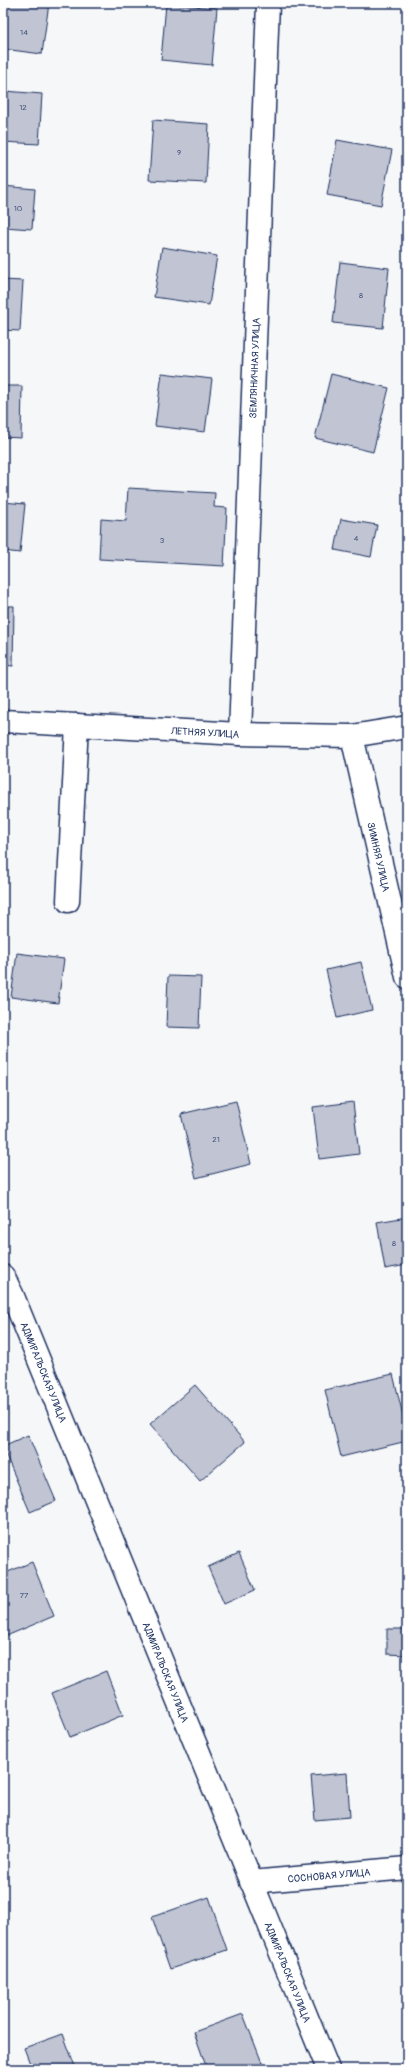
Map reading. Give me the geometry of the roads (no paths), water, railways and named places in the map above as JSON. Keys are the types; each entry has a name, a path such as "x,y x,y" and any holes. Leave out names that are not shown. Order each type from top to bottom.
{"street":[{"name":"ЗЕМЛЯНИЧНАЯ УЛИЦА","path":"240,734 268,3"},
{"name":"ЛЕТНЯЯ УЛИЦА","path":"3,721 240,734 352,736 407,727"},
{"path":"68,901 77,725"},
{"name":"ЗИМНЯЯ УЛИЦА","path":"352,736 407,977"},
{"name":"АДМИРАЛЬСКАЯ УЛИЦА","path":"3,1276 12,1294 328,2069"},
{"name":"СОСНОВАЯ УЛИЦА","path":"251,1882 407,1868"}]}
